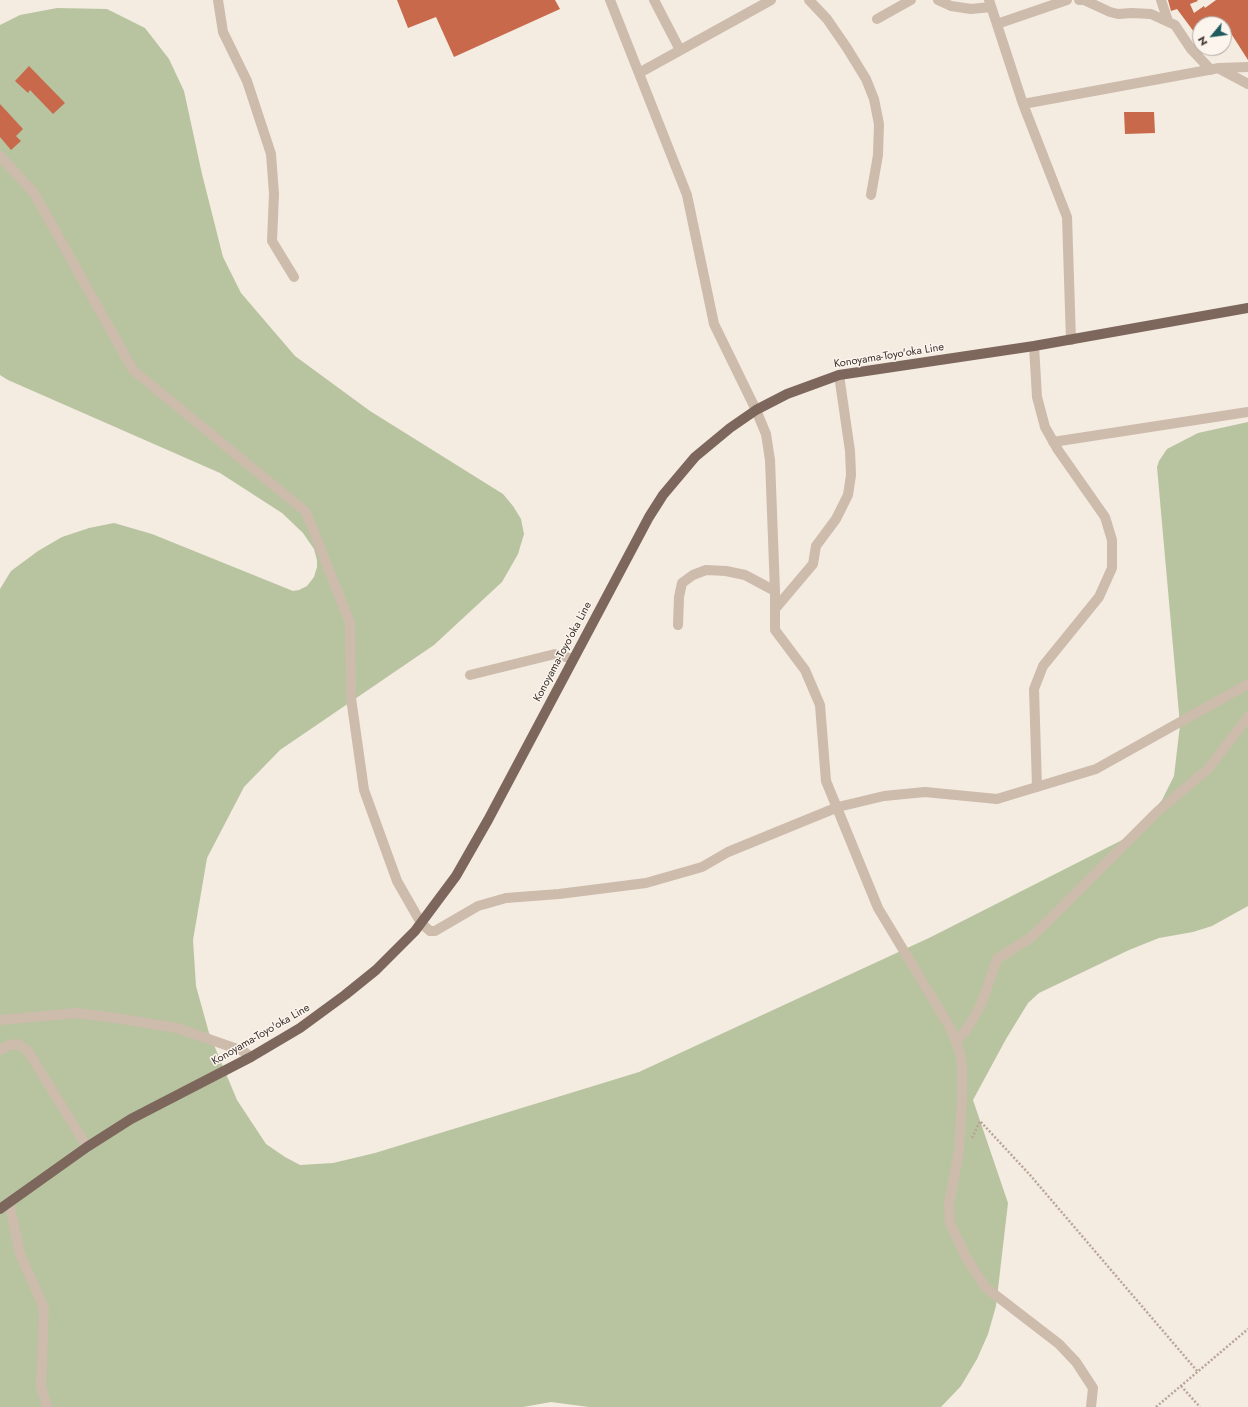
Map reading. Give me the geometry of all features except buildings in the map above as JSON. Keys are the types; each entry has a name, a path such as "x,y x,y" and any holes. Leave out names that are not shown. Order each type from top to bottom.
{"main road":[{"name":"Konoyama-Toyo'oka Line","path":"0,1209 87,1147 131,1119 251,1057 300,1028 376,970 402,944 421,923 456,876 488,820 648,517 663,495 695,456 730,428 756,410 787,394 838,375 1071,340 1248,308"}],"street":[{"path":"218,0 223,32 247,81 272,154 274,194 272,241 294,277"},
{"path":"610,0 687,195 714,324 756,410 766,434 770,460 775,630 805,670 820,705 826,781 838,807 878,908 931,994 956,1040 962,1064 962,1099 959,1151 948,1204 950,1223 966,1257 985,1287 1059,1344 1076,1362 1093,1388 1091,1407"},
{"path":"654,0 680,50"},
{"path":"639,73 771,0"},
{"path":"809,0 827,19 847,48 866,79 874,100 878,124 878,155 871,195"},
{"path":"877,19 911,0"},
{"path":"938,0 951,6 971,9 990,3 1023,104 1067,217 1071,340"},
{"path":"997,24 1067,0"},
{"path":"1079,0 1084,0 1118,14 1151,14 1168,21 1175,25 1191,49 1215,69 1248,84"},
{"path":"1162,0 1168,21"},
{"path":"1023,104 1215,69 1248,67"},
{"path":"0,156 34,193 133,370 306,512 350,623 351,698 364,790 397,881 421,923 430,931 435,931 478,906 506,898 559,894 646,883 702,868 728,852 838,807 884,796 925,792 997,799 1096,770 1248,684"},
{"path":"1034,346 1036,397 1045,427 1053,442 1105,517 1112,540 1112,568 1099,597 1043,666 1034,689 1037,787"},
{"path":"775,608 813,564 816,546 836,519 848,496 852,475 850,451 838,375"},
{"path":"1053,442 1248,412"},
{"path":"678,625 679,597 682,583 693,575 706,570 745,574 775,591"},
{"path":"470,675 555,654 573,659"},
{"path":"956,1040 964,1032 981,1005 997,959 1030,938 1158,811 1208,769 1248,717"},
{"path":"0,1020 77,1013 116,1018 177,1028 243,1051 251,1057"},
{"path":"0,1050 9,1045 18,1044 28,1051 87,1147"},
{"path":"9,1202 20,1254 44,1308 41,1387 46,1407"}],"path":[{"path":"959,1151 966,1149 980,1121 1030,1175 1198,1372"},
{"path":"1156,1407 1248,1329"},
{"path":"1181,1386 1200,1407"}],"green space":[{"path":"57,8 107,9 145,28 169,59 184,91 202,174 223,257 241,293 295,356 370,411 503,494 521,519 524,534 518,554 502,582 434,645 280,750 244,787 207,858 193,940 196,986 209,1033 237,1100 266,1144 300,1165 333,1163 375,1153 639,1072 931,937 1132,835 1162,800 1174,776 1180,725 1157,467 1167,449 1198,433 1248,422 1248,906 1212,926 1193,932 1159,938 1129,950 1039,993 1028,1003 1006,1039 973,1100 1008,1203 996,1306 988,1334 977,1359 961,1386 941,1407 589,1407 551,1402 523,1407 0,1407 0,589 11,571 38,551 62,537 89,528 114,523 152,534 293,591 307,586 314,577 317,567 314,549 303,533 282,513 220,473 8,380 0,375 0,25 20,15"}]}
